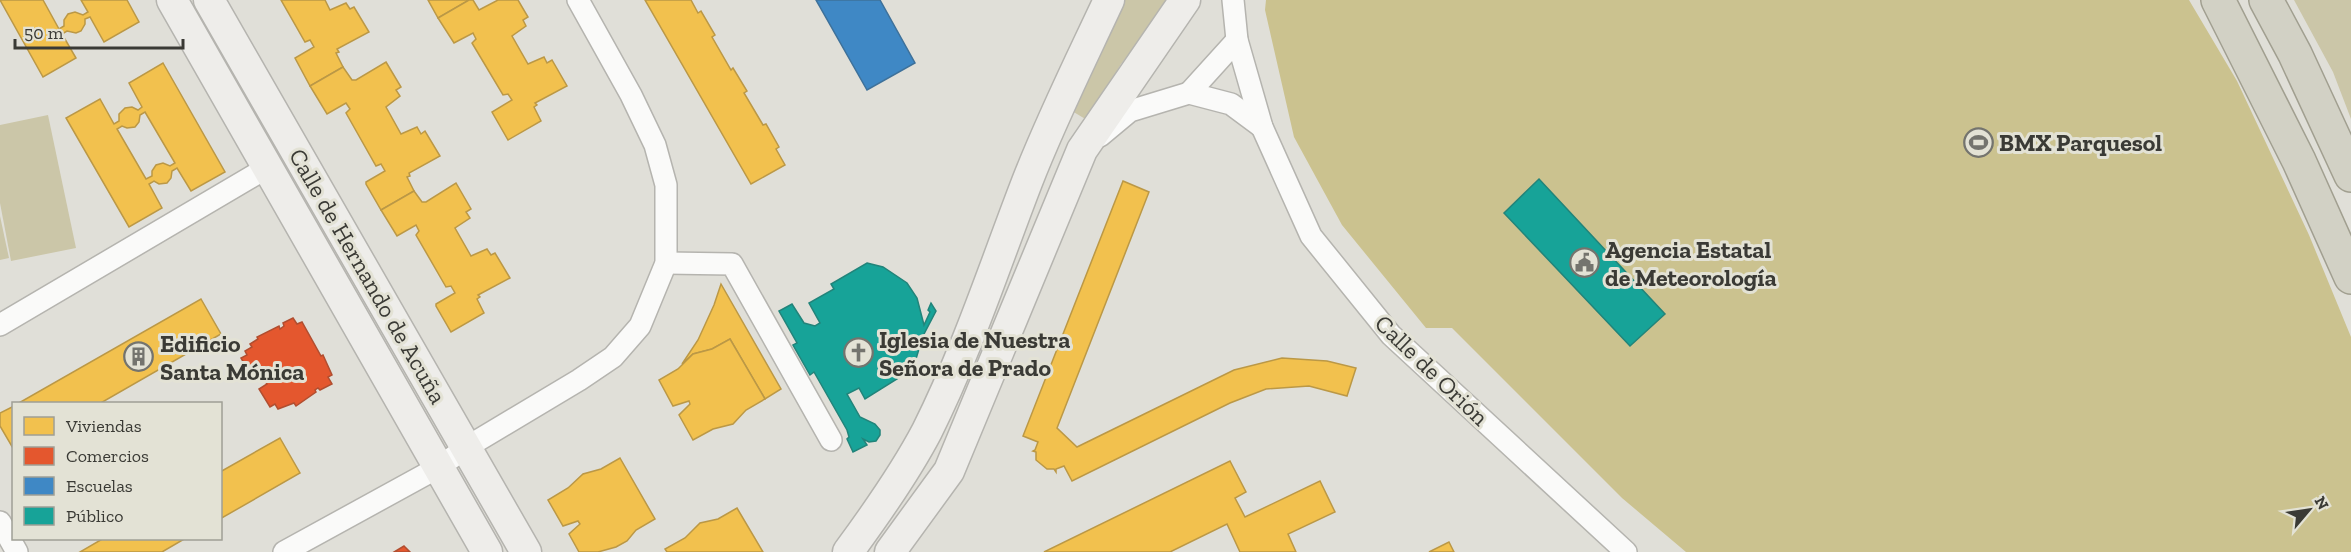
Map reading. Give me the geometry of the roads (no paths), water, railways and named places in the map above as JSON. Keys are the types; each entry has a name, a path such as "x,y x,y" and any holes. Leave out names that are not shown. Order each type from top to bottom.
{"highway":[{"path":"2218,0 2299,161 2351,277"},
{"path":"2266,0 2295,54 2351,175"}],"street":[{"name":"Calle de Hernando de Acuña","path":"172,0 487,552"},
{"name":"Calle de Hernando de Acuña","path":"209,0 526,552"},
{"path":"284,552 439,467 467,447 579,380 613,357 640,326 666,262 666,185 655,145 631,95 578,0"},
{"path":"848,552 874,518 926,432 963,348 1032,171 1109,0"},
{"path":"890,552 949,471 1082,150 1185,0"},
{"name":"Calle de Orión","path":"1233,0 1237,40 1262,126 1311,236 1391,336 1626,552"},
{"path":"1082,150 1131,111 1189,93 1237,40"},
{"path":"1189,93 1231,104 1262,126"},
{"path":"0,325 267,167"},
{"path":"666,262 732,264 831,440"},
{"path":"0,522 17,552"}],"place":[{"name":"BMX Parquesol","path":"1978,142"},
{"name":"Agencia Estatal de Meteorología","path":"1584,263"},
{"name":"Iglesia de Nuestra Señora de Prado","path":"858,353"},
{"name":"Edificio Santa Mónica","path":"139,357"}]}
